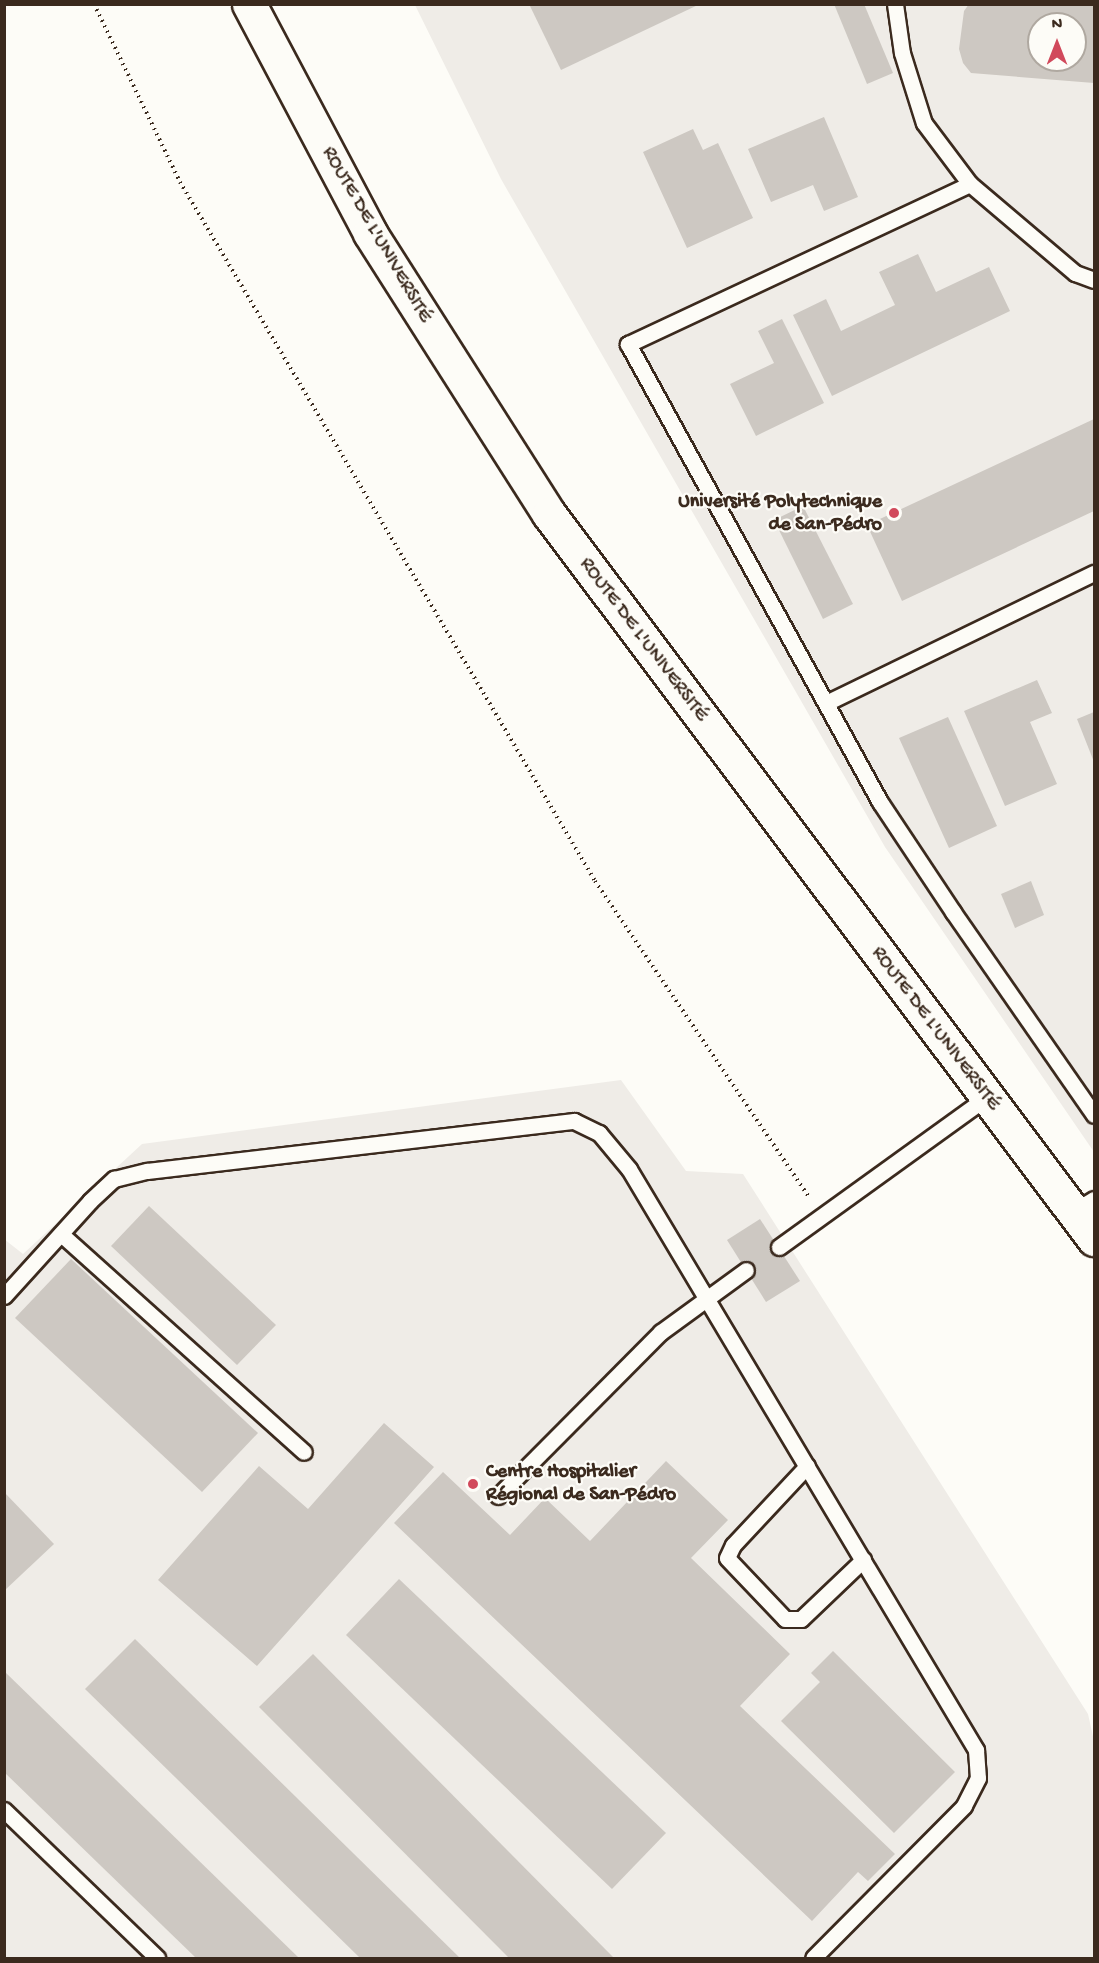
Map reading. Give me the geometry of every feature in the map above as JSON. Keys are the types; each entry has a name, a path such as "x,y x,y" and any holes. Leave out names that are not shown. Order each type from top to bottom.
{"street":[{"name":"ROUTE DE L'UNIVERSITÉ","path":"249,4 370,233 549,514 987,1097 1088,1206 1095,1239"}],"lane":[{"path":"895,4 902,53 924,123 970,184 1076,273 1095,280"},
{"path":"970,184 628,344 880,802 953,912 1095,1115"},
{"path":"825,703 1095,573"},
{"path":"778,1247 987,1097"},
{"path":"4,1296 90,1201 114,1179 147,1171 574,1121 599,1133 629,1169 976,1750 978,1778 964,1806 813,1959"},
{"path":"61,1234 304,1452"},
{"path":"498,1496 661,1332 746,1270"},
{"path":"807,1466 733,1545 727,1558 785,1619 801,1619 863,1560"},
{"path":"4,1809 157,1959"}],"path":[{"path":"94,4 180,182 595,881 822,1217"}],"shaded area":[{"name":"Université Polytechnique de San-Pédro","path":"415,5 1094,5 1094,1152 885,847 501,179"},
{"name":"Centre Hospitalier Régional de San-Pédro","path":"621,1080 686,1171 743,1174 1088,1714 1094,1741 1094,1958 5,1958 4,1239 23,1254 142,1144"}],"building":[{"path":"529,4 700,4 561,70"},
{"path":"834,4 864,4 893,73 867,84"},
{"path":"969,4 1094,4 1094,83 971,73 963,63 959,49 964,11"},
{"path":"824,117 858,197 824,211 813,185 771,202 748,149"},
{"path":"693,129 703,150 718,143 753,218 687,248 643,152"},
{"path":"918,254 936,292 989,267 1010,311 832,396 793,315 826,299 841,331 895,305 879,272"},
{"path":"782,319 824,403 756,436 730,384 774,363 758,331"},
{"path":"1094,419 1094,511 902,601 867,525"},
{"path":"803,506 853,604 823,619 774,520"},
{"path":"1037,680 1052,713 1030,722 1057,784 1005,806 964,711"},
{"path":"1094,712 1094,762 1077,719"},
{"path":"948,717 997,826 949,848 899,738"},
{"path":"1031,881 1044,915 1015,928 1001,894"},
{"path":"149,1206 276,1325 237,1365 111,1246"},
{"path":"760,1219 800,1281 766,1302 727,1240"},
{"path":"71,1259 258,1433 202,1492 15,1318"},
{"path":"384,1423 434,1467 257,1666 158,1580 259,1466 308,1509"},
{"path":"666,1461 728,1520 691,1558 790,1654 740,1706 895,1854 868,1881 858,1872 812,1921 394,1523 443,1472 510,1535 545,1498 590,1541"},
{"path":"4,1492 54,1544 4,1591"},
{"path":"399,1579 666,1833 612,1889 346,1635"},
{"path":"135,1639 460,1958 360,1958 85,1689"},
{"path":"833,1651 955,1772 894,1833 781,1721 820,1682 811,1673"},
{"path":"313,1654 614,1958 509,1958 259,1707"},
{"path":"4,1671 299,1958 196,1958 4,1772"}],"place":[{"name":"Université Polytechnique de San-Pédro","path":"894,513"},
{"name":"Centre Hospitalier Régional de San-Pédro","path":"473,1484"}]}
